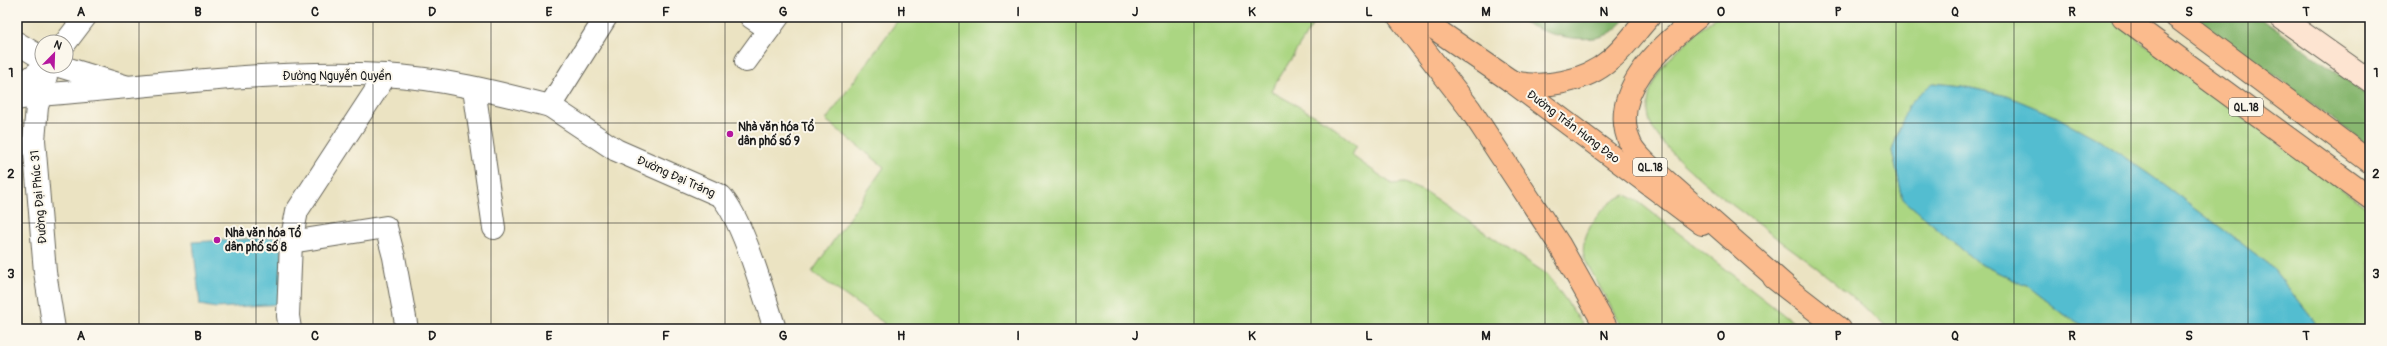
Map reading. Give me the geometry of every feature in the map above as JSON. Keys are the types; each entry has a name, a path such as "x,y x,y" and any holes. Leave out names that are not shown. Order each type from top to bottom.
{"main road":[{"path":"1399,17 1470,109 1558,244 1607,329"},
{"name":"Đường Trần Hưng Đạo","path":"1418,17 1511,81 1840,329"},
{"path":"1511,81 1526,85 1539,85 1586,75 1615,56 1649,17"},
{"name":"QL.18","path":"1698,17 1648,64 1637,78 1628,96 1624,112 1625,127 1631,146 1649,166 1790,290"},
{"name":"QL.18","path":"2122,17 2370,198"},
{"path":"2176,17 2370,162"},
{"path":"2280,17 2370,81"}],"street":[{"path":"72,34 85,17"},
{"path":"550,106 606,17"},
{"path":"746,61 774,23 751,17"},
{"path":"17,43 34,53"},
{"path":"74,70 133,88"},
{"path":"17,88 35,74"},
{"name":"Đường Đại Phúc 31","path":"47,74 40,95 34,140 45,272 54,329"},
{"name":"Đường Nguyễn Quyền","path":"17,99 40,95 306,74 386,75 474,88 550,106"},
{"path":"290,329 288,316 291,242 297,210 386,75"},
{"path":"474,88 494,228"},
{"name":"Đường Đại Tráng","path":"550,106 616,150 721,196 729,206 743,238 775,329"},
{"path":"291,242 386,227 394,257 407,329"}],"green space":[{"path":"900,17 1313,17 1316,19 1271,91 1328,123 1357,146 1351,155 1392,184 1404,183 1427,193 1548,275 1586,329 881,329 884,323 812,272 884,167 826,120"},
{"path":"1516,17 1628,17 1606,35 1584,39 1560,36 1547,32 1535,28"},
{"path":"1715,17 2108,17 2370,210 2370,329 2318,329 2314,321 2270,265 2163,184 2101,141 2055,116 2007,96 1962,86 1934,83 1899,129 1892,151 1903,199 1978,263 2029,287 2065,315 2089,329 1888,329 1817,268 1696,176 1657,135 1649,118 1648,102 1652,87 1668,60 1679,48"},
{"path":"2194,17 2259,17 2370,97 2370,147"},
{"path":"1626,195 1636,200 1802,329 1623,329 1585,260 1583,251 1588,231 1594,221 1609,204"}],"water":[{"path":"1933,83 1962,86 2007,96 2055,116 2101,141 2163,184 2270,265 2314,321 2318,329 2089,329 2065,315 2029,287 1978,263 1903,199 1892,151 1907,108 1918,95"},
{"path":"282,237 282,304 216,308 200,305 193,242"}],"place":[{"name":"Nhà văn hóa Tổ dân phố số 9","path":"730,134"},
{"name":"Nhà văn hóa Tổ dân phố số 8","path":"217,240"}]}
